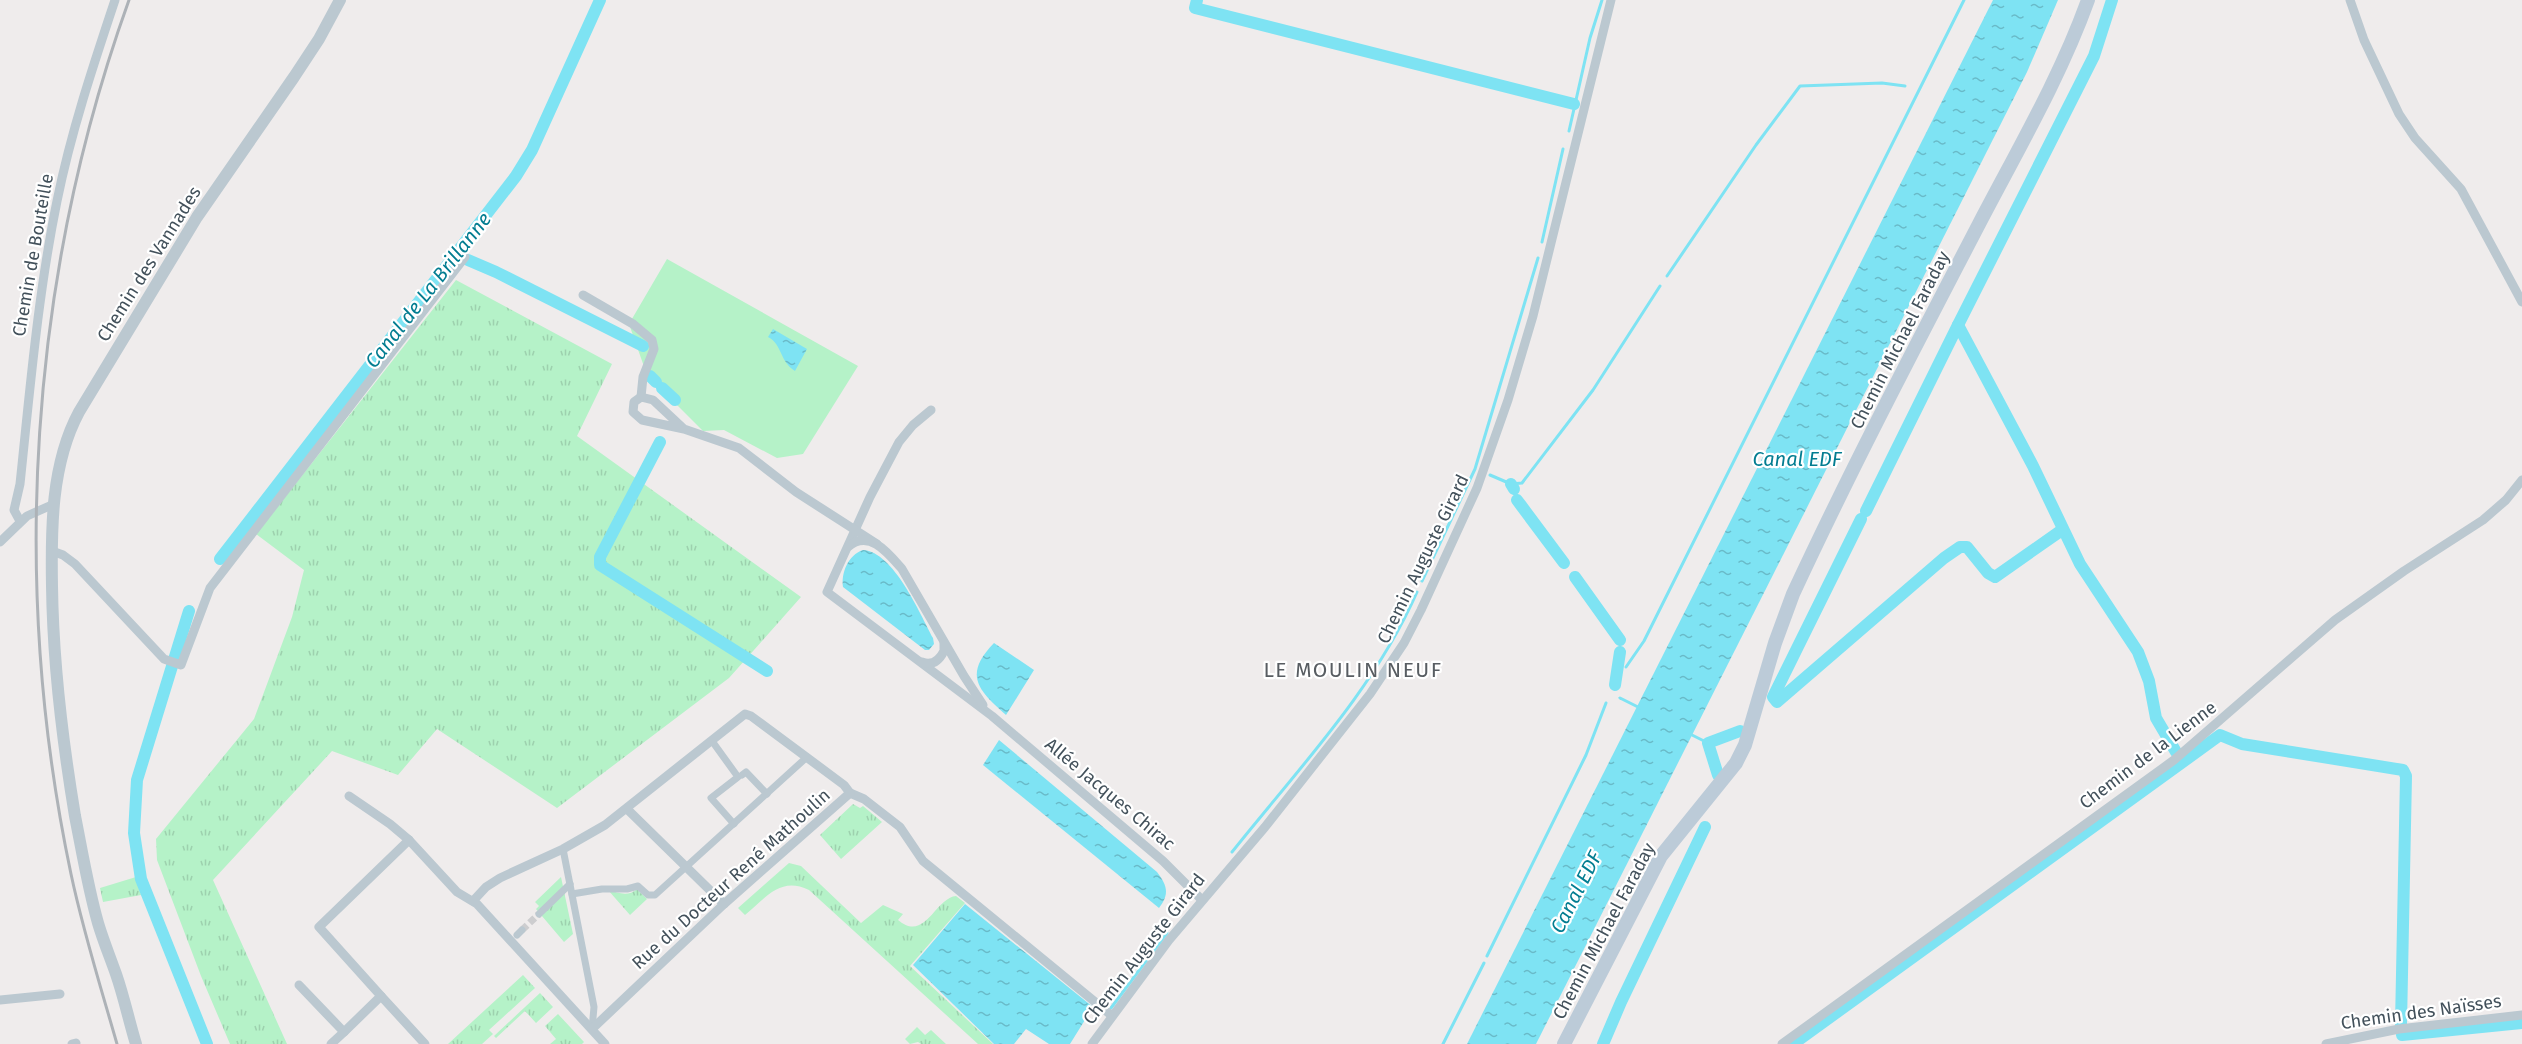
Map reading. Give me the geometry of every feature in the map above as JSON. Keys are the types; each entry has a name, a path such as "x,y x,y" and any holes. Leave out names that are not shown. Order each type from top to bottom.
{"main road":[{"name":"Chemin Michael Faraday","path":"1564,1044 1661,856 1736,763 1745,745 1775,643 1793,594 2054,78 2088,0"}],"street":[{"name":"Chemin de Bouteille","path":"20,521 14,510 20,484 36,324 57,200 81,107 115,0"},
{"name":"Chemin des Vannades","path":"136,1044 117,976 98,923 64,752 55,663 52,551 54,504 65,448 79,412 190,227 307,58 340,0"},
{"name":"Chemin Auguste Girard","path":"1092,1044 1111,1015 1202,900 1370,694 1404,643 1452,544 1481,477 1508,400 1533,316 1611,0"},
{"path":"2350,0 2364,40 2399,114 2415,138 2461,189 2522,302"},
{"path":"52,551 63,555 75,564 172,663 181,665 202,605 214,583 465,257"},
{"path":"583,296 633,324 652,340 654,349 643,377 641,397 653,400 684,429"},
{"name":"Allée Jacques Chirac","path":"641,397 632,407 637,417 684,429 739,448 796,492 877,544 902,569 944,644 971,688 992,716"},
{"path":"845,553 854,530 904,434 931,410"},
{"name":"Chemin de la Lienne","path":"1782,1044 2169,764 2335,620 2404,571 2483,520 2506,500 2522,480"},
{"path":"0,542 20,521 54,504"},
{"path":"845,553 852,544 860,540 877,544"},
{"name":"Allée Jacques Chirac","path":"845,553 827,592 992,716 1155,854 1202,900"},
{"path":"919,661 927,664 934,663 944,651 944,644"},
{"path":"473,901 486,887 500,878 563,849 627,809 743,715 748,714 807,757 850,793"},
{"path":"712,741 738,777 711,798 734,824"},
{"path":"572,894 602,888 627,889 638,886 652,896 807,757"},
{"path":"742,775 746,772 767,794"},
{"name":"Rue du Docteur René Mathoulin","path":"592,1029 724,904 850,793 864,799 900,827 923,861 1111,1015"},
{"path":"349,796 409,840 454,889 473,901 605,1044"},
{"path":"627,809 724,904"},
{"path":"409,840 319,927 425,1044"},
{"path":"563,849 594,1007 592,1029"},
{"path":"539,914 570,884"},
{"path":"299,985 344,1032"},
{"path":"0,1000 60,994"},
{"path":"331,1044 381,996"},
{"name":"Chemin des Naïsses","path":"2326,1044 2399,1029 2522,1016"}],"green space":[{"path":"667,259 858,366 803,454 777,458 724,430 703,431 647,375 629,324"},
{"path":"456,280 612,364 577,436 801,597 729,678 557,808 437,729 398,775 332,751 213,880 287,1044 230,1044 201,976 157,860 156,839 254,719 292,617 304,570 256,534"},
{"path":"853,804 860,808 863,806 882,822 841,859 820,835"},
{"path":"789,863 801,866 861,923 883,905 903,914 898,920 907,926 916,926 923,923 949,899 956,896 965,903 910,966 993,1044 978,1044 809,890 799,886 782,887 767,896 745,915 738,908"},
{"path":"136,877 141,895 103,902 100,888"},
{"path":"561,877 573,934 564,942 536,909 539,906 535,902"},
{"path":"637,889 647,899 630,915 608,890 627,894"},
{"path":"523,975 535,988 489,1030 493,1034 482,1044 448,1044"},
{"path":"540,993 553,1007 536,1023 525,1011 496,1038 494,1036"},
{"path":"558,1014 584,1042 582,1044 550,1044 556,1039 545,1026"},
{"path":"917,1027 925,1035 931,1030 946,1044 918,1042 910,1044 905,1039"}],"water":[{"name":"Canal EDF","path":"1993,0 2058,0 2027,72 1536,1044 1467,1044"},
{"path":"773,329 807,349 795,371 786,363 776,344 768,337"},
{"path":"863,550 874,553 885,561 905,586 933,638 934,644 929,650 925,650 843,587 843,576 847,565 853,556"},
{"path":"994,643 1034,670 1006,715 988,698 978,682 979,664"},
{"path":"999,740 1157,872 1166,890 1165,898 1159,908 983,765"},
{"path":"965,904 1093,1007 1070,1044 1049,1044 1026,1029 1014,1044 994,1044 913,965"}],"waterway":[{"name":"Canal de La Brillanne","path":"220,559 516,176 532,150 600,0"},
{"path":"1197,0 1195,8 1574,104"},
{"path":"1569,131 1590,38 1602,0"},
{"path":"1626,667 1644,641 1964,0"},
{"path":"1958,325 2094,56 2112,0"},
{"path":"1667,276 1756,145 1800,86 1882,83 1905,86"},
{"path":"1542,242 1563,149"},
{"path":"1422,581 1475,469 1538,258"},
{"name":"Canal de La Brillanne","path":"468,260 643,346"},
{"path":"1490,475 1511,484 1522,483 1593,390 1660,286"},
{"path":"1866,511 1958,325 2033,466 2080,564 2138,652 2149,681 2156,718 2176,752"},
{"name":"Canal de La Brillanne","path":"650,376 656,382"},
{"name":"Canal de La Brillanne","path":"662,388 675,400"},
{"name":"Canal de La Brillanne","path":"660,442 600,557 600,565 767,671"},
{"path":"1511,484 1514,489"},
{"path":"1517,500 1564,563"},
{"path":"1861,519 1773,697 1777,702 1944,558 1960,547 1967,547 1988,573 1995,577 2062,530"},
{"path":"1575,577 1620,640"},
{"path":"1232,852 1357,695 1399,628 1417,592"},
{"name":"Canal de La Brillanne","path":"189,611 137,780 134,833 141,879 207,1044"},
{"path":"1615,685 1620,652"},
{"path":"1620,698 1640,708"},
{"path":"1487,956 1586,755 1606,703"},
{"path":"1718,775 1708,743 1740,731"},
{"path":"1688,733 1708,743"},
{"path":"1793,1044 2220,735 2242,744 2403,770 2406,776 2401,1024"},
{"path":"1603,1044 1705,827"},
{"path":"1111,1008 1167,933"},
{"path":"1443,1044 1484,963"},
{"path":"2402,1035 2522,1023"}],"tunnel":[{"path":"522,930 539,914"}],"railway":[{"path":"117,1044 92,959 71,874 52,765 40,655 36,544 40,433 51,323 69,213 95,106 129,0"}],"district":[{"name":"LE MOULIN NEUF","path":"1353,670"}]}
